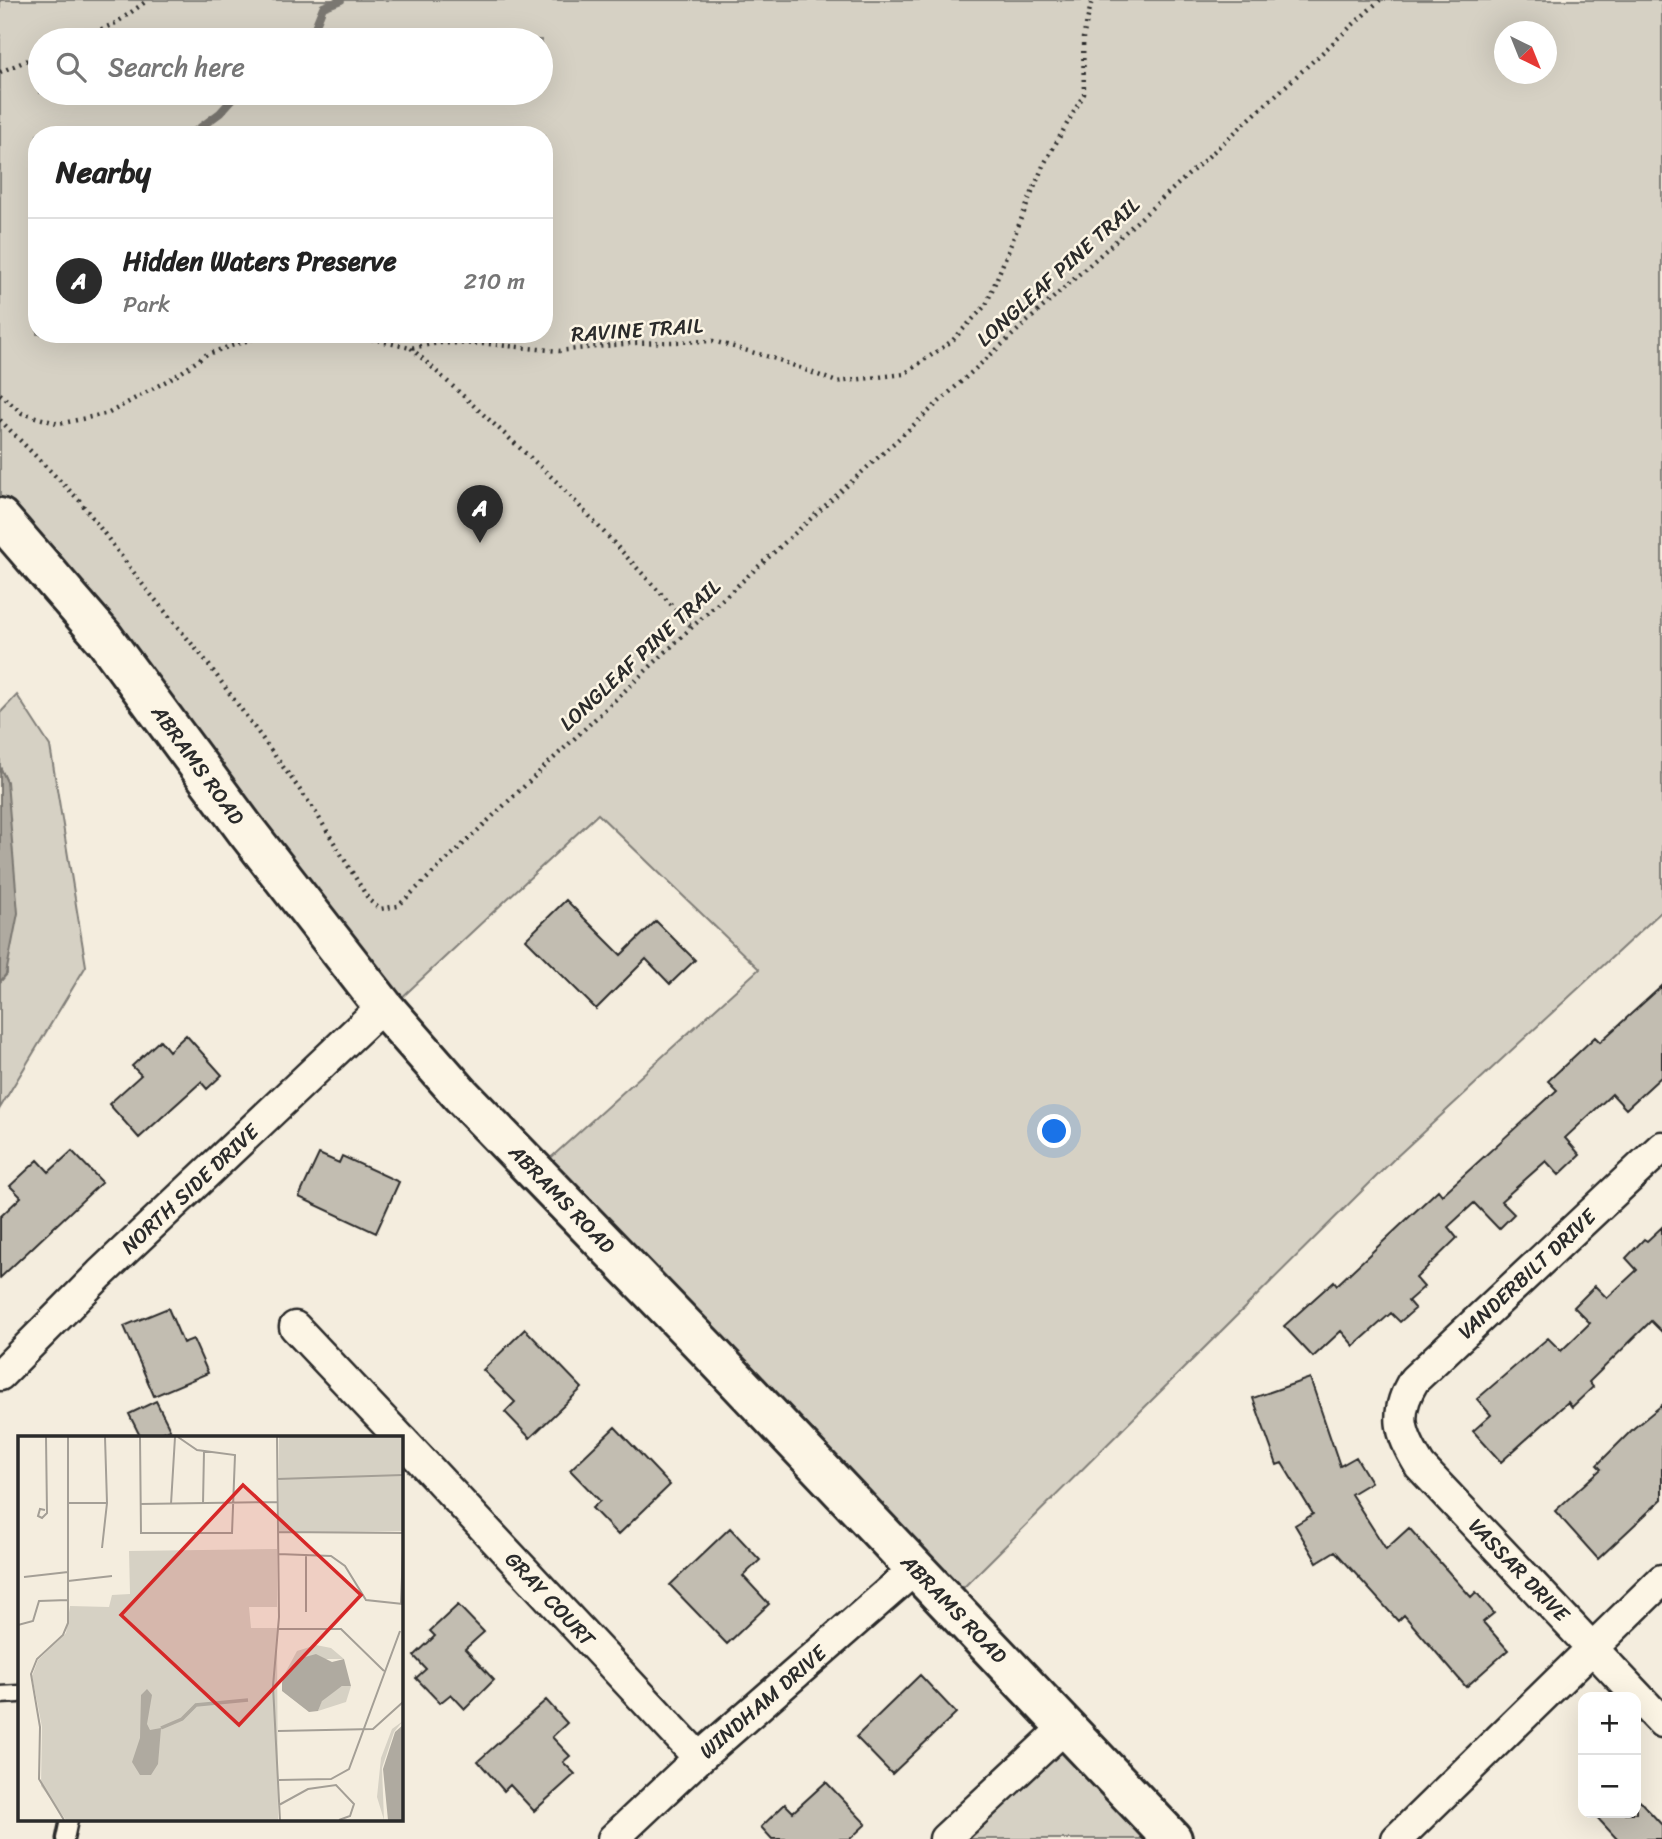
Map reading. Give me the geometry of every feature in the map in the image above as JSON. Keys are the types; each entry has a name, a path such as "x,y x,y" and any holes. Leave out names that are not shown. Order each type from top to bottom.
{"street":[{"name":"ABRAMS ROAD","path":"0,518 104,638 245,829 383,1006 461,1095 1172,1839"},
{"name":"NORTH SIDE DRIVE","path":"0,1375 100,1274 383,1006"},
{"name":"VANDERBILT DRIVE","path":"1401,1406 1414,1380 1662,1147"},
{"name":"GRAY COURT","path":"295,1326 397,1436"},
{"name":"VASSAR DRIVE","path":"1401,1406 1402,1428 1410,1450 1420,1466 1662,1722"},
{"name":"GRAY COURT","path":"402,1441 699,1758"},
{"name":"WINDHAM DRIVE","path":"613,1839 699,1758 915,1569"},
{"path":"1397,1839 1662,1580"},
{"path":"945,1839 1065,1727"}],"lane":[{"path":"0,1695 18,1694"}],"path":[{"path":"104,28 116,23 148,0"},
{"name":"RAVINE TRAIL","path":"389,343 410,348 439,343 559,351 632,343 713,341 776,359 837,382 904,374 953,341 986,305 1043,166 1084,94 1083,38 1092,0"},
{"name":"LONGLEAF PINE TRAIL","path":"0,420 79,500 143,585 206,661 313,808 369,900 380,909 398,906 692,627 1380,0"},
{"path":"0,72 28,60"},
{"path":"0,394 22,413 59,424 109,413 179,374 207,354 240,343"},
{"path":"410,348 558,483 692,627"}],"shaded area":[{"path":"0,0 1662,0 1662,911 1393,1160 958,1593 545,1163 759,969 598,814 397,1002 321,905 229,775 26,525 0,499"},
{"path":"17,695 50,746 86,966 0,1108 0,982 7,974 7,782 0,767 0,713"},
{"path":"0,767 7,782 18,913 6,974 0,982"},
{"path":"1053,1734 1153,1839 943,1839"}],"building":[{"path":"566,900 621,955 656,921 695,960 670,984 646,959 596,1009 526,939"},
{"path":"1662,986 1662,1076 1626,1109 1612,1094 1565,1138 1580,1155 1559,1175 1546,1161 1501,1201 1514,1214 1499,1229 1474,1203 1448,1227 1457,1238 1416,1278 1424,1287 1408,1301 1415,1309 1400,1322 1391,1313 1354,1346 1341,1331 1313,1357 1284,1326 1334,1281 1337,1285 1438,1190 1442,1195 1557,1090 1548,1081 1595,1037 1600,1042"},
{"path":"186,1035 222,1075 207,1089 201,1082 139,1138 109,1104 141,1075 132,1066 160,1040 169,1051"},
{"path":"72,1151 102,1182 0,1278 0,1217 21,1197 10,1186 38,1160 49,1172"},
{"path":"319,1154 339,1163 342,1156 399,1182 376,1233 299,1197"},
{"path":"1662,1227 1662,1332 1651,1321 1589,1382 1593,1387 1572,1407 1568,1402 1501,1462 1473,1431 1491,1415 1477,1399 1548,1338 1561,1351 1590,1323 1574,1307 1595,1286 1607,1298 1637,1270 1626,1258 1644,1239 1647,1241"},
{"path":"168,1308 183,1343 193,1339 208,1373 154,1396 124,1326"},
{"path":"525,1329 582,1388 530,1438 505,1412 515,1402 483,1370"},
{"path":"1310,1378 1340,1466 1356,1457 1371,1482 1351,1494 1386,1549 1409,1528 1471,1597 1476,1592 1494,1613 1483,1622 1508,1650 1466,1687 1404,1615 1398,1621 1335,1551 1317,1562 1295,1525 1313,1514 1282,1463 1277,1465 1253,1398"},
{"path":"156,1401 170,1429 156,1436 140,1436 129,1414"},
{"path":"1662,1405 1662,1499 1598,1559 1555,1511 1601,1469 1597,1465 1634,1428"},
{"path":"615,1427 670,1485 618,1535 592,1508 600,1501 570,1470"},
{"path":"730,1528 760,1560 743,1576 769,1604 727,1644 670,1585"},
{"path":"458,1605 484,1632 465,1649 494,1680 465,1709 451,1694 440,1703 416,1678 426,1669 414,1656 435,1636 430,1631"},
{"path":"920,1675 956,1713 892,1774 856,1737"},
{"path":"546,1700 567,1723 552,1737 570,1756 563,1762 575,1774 534,1811 510,1785 504,1791 478,1761"},
{"path":"826,1782 866,1824 850,1839 772,1839 761,1827 785,1804 793,1812"},
{"path":"1641,1802 1662,1825 1662,1839 1617,1839 1598,1818 1641,1818"}],"waterway":[{"path":"314,28 323,7 341,0"},
{"path":"202,126 227,105"}],"place":[{"name":"Hidden Waters Preserve","path":"480,543"}]}
